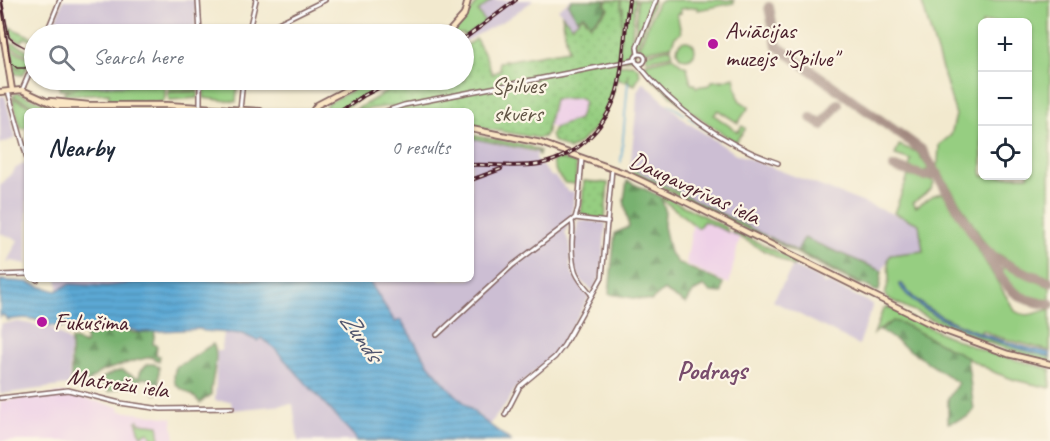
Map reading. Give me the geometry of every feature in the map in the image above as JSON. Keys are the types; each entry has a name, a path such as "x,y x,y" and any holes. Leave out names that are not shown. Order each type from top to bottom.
{"main road":[{"path":"456,24 464,15 468,0"},
{"path":"0,15 10,91"},
{"path":"0,92 22,90 60,106 213,108"},
{"path":"315,108 346,90"},
{"name":"Daugavgrīvas iela","path":"474,130 529,140 612,169 667,192 964,339 1008,354 1050,364"}],"street":[{"path":"50,24 60,0"},
{"path":"198,0 199,24"},
{"path":"250,24 256,0"},
{"path":"276,24 325,0"},
{"path":"636,62 639,41 657,0"},
{"path":"393,108 636,62 642,63 645,59 643,54 638,54"},
{"path":"636,62 662,91 687,113 734,145 753,155 778,163"},
{"path":"22,90 24,86"},
{"path":"200,90 200,107"},
{"path":"240,108 242,90"},
{"path":"10,91 24,146"},
{"path":"437,335 513,265 573,219 578,208 582,158"},
{"path":"505,415 520,386 555,357 564,345 602,277 612,169"},
{"path":"573,219 608,222"},
{"path":"573,219 572,266 575,275 592,295"},
{"path":"0,275 24,274"},
{"name":"Matrožu iela","path":"0,398 68,390 120,403 161,409 232,408"}],"shaded area":[{"path":"63,0 195,0 196,24 55,24"},
{"path":"492,0 534,0 507,19 474,37 474,30 485,22 478,13"},
{"path":"570,0 608,0 605,4 610,8 591,25 572,26 558,9"},
{"path":"643,82 687,122 734,153 919,224 923,251 891,255 882,271 804,238 797,251 630,168 637,92"},
{"path":"0,96 5,96 16,138 0,144"},
{"path":"554,98 583,99 579,119 554,128 548,126"},
{"path":"474,139 538,153 536,156 538,166 541,165 568,191 575,192 572,215 565,233 570,244 570,267 573,275 589,297 558,350 515,389 489,425 448,387 429,365 401,320 395,322 370,282 474,282"},
{"path":"24,164 24,263 7,262 18,240 0,233 0,186 16,168"},
{"path":"694,215 740,237 729,284 686,264"},
{"path":"578,220 606,223 601,275 593,291 582,282 573,266"},
{"path":"793,266 823,281 822,283 826,285 828,283 873,304 859,345 773,301"},
{"path":"57,282 138,282 107,286 69,284 58,289"},
{"path":"19,322 52,328 70,342 69,385 0,394 0,324"},
{"path":"227,332 260,338 274,348 355,437 356,441 298,441 293,404 232,410 231,401 215,401 217,351 221,351 224,334"},
{"path":"63,393 119,407 120,411 172,418 175,441 0,441 0,401"}],"green space":[{"path":"479,0 492,0 478,12 485,22 474,30 474,24 462,23"},
{"path":"572,0 606,0 604,4 608,8 591,24 584,15 577,19 568,4"},
{"name":"Spilves skvērs","path":"608,0 621,0 623,8 618,69 614,87 600,121 587,136 569,150 553,141 551,135 554,128 579,119 584,102 581,98 554,99 546,134 538,138 474,127 474,108 391,108 391,106 358,108 390,90 474,90 474,40 476,39 492,74 500,70 499,62 568,50 562,15 572,26 583,16 591,25 609,9 605,4"},
{"path":"621,0 635,0 630,57 636,28 637,0 654,0 634,55 630,59 618,61 623,8 620,7"},
{"path":"664,0 734,0 734,3 698,10 697,7 680,9 681,13 677,14 681,33 675,37 671,46 645,51 639,47 657,3"},
{"path":"921,0 1050,0 1050,279 1015,264 988,248 936,165 939,145 951,135 956,115"},
{"path":"9,27 24,34 24,39 21,42 14,39"},
{"path":"686,41 692,44 695,50 692,56 686,59 680,56 677,50 680,44"},
{"path":"14,43 24,49 24,53 11,47 11,44"},
{"path":"8,46 11,50 24,55 23,75 15,74 14,71 12,73 10,65 22,69 14,66"},
{"path":"671,48 673,55 647,60 645,54"},
{"path":"673,57 687,67 691,84 695,84 696,87 734,77 739,100 749,107 738,123 718,110 714,115 738,132 742,126 745,128 735,142 684,107 651,78 653,73 650,75 644,68 647,63"},
{"path":"632,64 638,68 640,74 635,85 628,82 628,73 627,82 616,79 619,65"},
{"path":"74,90 165,90 165,98 162,102 109,101 109,93 64,95 64,92"},
{"path":"204,90 237,90 236,102 204,98"},
{"path":"353,90 375,90 345,108 326,108 326,104"},
{"path":"168,92 198,92 198,98 169,100"},
{"path":"17,93 54,108 38,107 13,96"},
{"path":"12,98 37,108 24,108 24,128 21,129"},
{"path":"474,136 526,145 540,151 539,155 538,152 474,139"},
{"path":"899,145 917,152 929,169 923,172 909,168 911,160 895,155"},
{"path":"560,158 576,164 576,184 565,183 557,174 552,161 559,159 569,162"},
{"path":"630,168 766,236 764,238 632,173"},
{"path":"908,176 932,180 934,183 931,189 913,203 916,207 934,195 941,193 945,195 1015,311 1028,315 1050,309 1050,351 995,336 982,330 980,333 959,324 927,308 917,301 902,284 899,284 910,298 946,321 990,340 1050,357 1050,361 1028,356 967,335 887,298 885,295 889,280 888,259 890,255 923,251 919,224 894,213"},
{"path":"584,181 608,183 605,219 581,216"},
{"path":"627,181 660,196 665,209 664,226 670,253 678,263 723,283 722,293 711,292 704,286 693,292 686,304 664,290 651,301 609,294 615,233 629,227 624,200"},
{"path":"663,196 726,227 728,232 704,221 698,228 662,200"},
{"path":"733,231 798,262 793,266 732,233"},
{"path":"769,237 862,284 859,285"},
{"path":"804,238 882,271 879,291 797,251"},
{"path":"1005,267 1050,287 1050,300 1027,296 1013,289 1003,277 1001,269"},
{"path":"888,307 986,352 1050,369 1050,388 996,373 929,338 886,324 874,334 883,309"},
{"path":"893,321 967,357 974,410 968,417 948,423 948,399 958,383 880,330"},
{"path":"123,330 136,333 155,331 153,344 157,346 156,355 160,356 159,361 151,357 134,361 100,372 84,385 71,385 71,339 85,344 86,335"},
{"path":"213,344 216,355 211,395 200,403 177,385 174,375 176,366"},
{"path":"148,364 159,367 159,392 155,394 153,380 144,378 109,392 99,380 122,370 139,377 141,370"},
{"path":"139,420 139,423 158,425 160,440 152,441 148,432 141,436 136,421"}],"water":[{"name":"Zunds","path":"0,280 26,282 56,291 69,284 107,286 138,282 370,282 395,322 401,320 429,365 448,387 478,416 511,441 356,441 355,437 274,348 261,338 258,341 242,334 200,329 141,332 125,328 97,331 84,327 42,324 43,320 41,323 30,318 8,320 3,315 0,317"},
{"path":"899,284 902,284 913,297 929,309 948,320 991,337 1050,353 1050,357 1012,347 945,321 925,310"}],"waterway":[{"path":"621,162 628,82"},
{"path":"669,104 684,114"},
{"path":"688,117 720,139"}],"taxiway":[{"path":"769,7 777,46 922,150 985,250 1002,262 1050,282"},
{"path":"811,118 822,125 838,104"},
{"path":"894,167 925,176 938,174"},
{"path":"987,255 1005,282 1018,295 1050,304"}],"tram line":[{"path":"1,0 10,62 17,68 24,68"},
{"path":"2,0 9,37 24,47"}],"railway":[{"path":"474,32 516,0"},
{"path":"474,165 540,164 568,153 592,135 609,111 619,83 629,0"},
{"path":"345,108 375,90"},
{"path":"474,179 501,169"}],"place":[{"name":"Aviācijas muzejs \"Spilve\"","path":"713,44"},
{"name":"Fukušima","path":"42,322"}],"district":[{"name":"Podrags","path":"712,370"}]}
